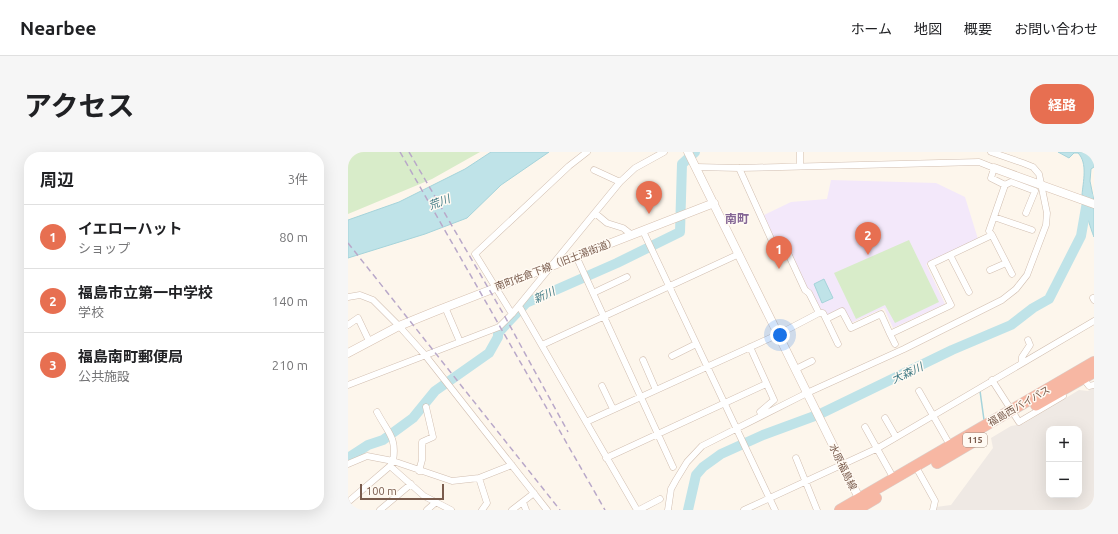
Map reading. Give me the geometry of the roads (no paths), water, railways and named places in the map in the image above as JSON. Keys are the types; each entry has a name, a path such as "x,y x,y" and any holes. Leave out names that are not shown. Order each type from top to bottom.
{"highway":[{"name":"福島西バイパス","path":"840,510 861,506 917,470 1013,414 1094,362"},
{"name":"福島西バイパス","path":"1013,414 1094,372"},
{"name":"福島西バイパス","path":"861,506 894,479 917,470"}],"street":[{"path":"512,314 475,254 569,166 587,152"},
{"path":"348,385 499,327 519,306 620,182 635,168 664,152"},
{"name":"水原福島線","path":"688,152 779,334 861,506"},
{"path":"800,152 800,166"},
{"path":"668,510 671,489 687,462 702,446 761,415 808,395 1002,300 1016,289 1028,275 1046,225 1047,213 1042,184 1039,174 1033,167 1012,158 991,152"},
{"path":"696,167 739,168 979,162 1094,204"},
{"path":"739,168 772,242 786,249 805,290 809,293 819,313 823,313 838,344"},
{"path":"994,168 991,178 1004,185"},
{"path":"594,170 620,182"},
{"path":"1012,274 989,231 1004,185 1011,182 1034,191 1026,213"},
{"name":"南町佐倉下線（旧土湯街道）","path":"348,353 399,326 445,307 714,203"},
{"path":"595,213 608,223 623,228 632,235"},
{"path":"994,217 1032,230"},
{"path":"643,231 670,285 706,367 775,510"},
{"path":"890,334 951,305 931,264 992,235"},
{"path":"542,345 739,254"},
{"path":"950,255 969,292"},
{"path":"576,256 673,467"},
{"path":"990,270 1006,263"},
{"path":"594,293 627,277"},
{"path":"348,302 351,297 360,296 373,300 399,326 424,355 547,510"},
{"path":"519,306 606,458 638,510 660,498"},
{"path":"445,307 460,342"},
{"path":"826,319 842,311 851,328 881,314 895,344"},
{"path":"586,422 779,334 819,313"},
{"path":"348,325 358,318 369,341"},
{"path":"744,510 843,466 878,448 933,417 962,397 1094,321"},
{"path":"1022,362 1022,357 1030,345 1028,340"},
{"path":"672,356 696,344"},
{"path":"750,347 774,400 760,412 761,415"},
{"path":"643,360 656,390"},
{"path":"796,369 812,361"},
{"path":"992,380 1019,422 1094,377"},
{"path":"1086,382 1089,386 1094,385"},
{"path":"606,458 766,384"},
{"path":"602,386 613,410"},
{"path":"919,391 953,449"},
{"path":"420,471 422,460 422,442 433,437 426,407"},
{"path":"348,502 391,464 395,445 393,438 377,412"},
{"path":"885,418 896,437"},
{"path":"865,427 894,479"},
{"path":"348,464 367,456 446,480 479,478 512,465"},
{"path":"796,458 818,510"},
{"path":"391,464 424,496 451,510"},
{"path":"917,470 936,500 933,510"},
{"path":"479,478 487,503 482,510"},
{"path":"380,510 411,484"},
{"path":"512,510 534,493"},
{"path":"523,502 526,510"},
{"path":"427,510 435,503"}],"water":[{"name":"荒川","path":"491,152 549,152 501,185 467,218 425,234 348,258 348,220 399,202 465,169"},
{"path":"1058,152 1094,152 1094,167 1091,169 1090,181 1094,201 1094,237 1082,198 1084,167 1081,157 1078,153 1074,153 1069,158"},
{"path":"824,279 833,298 822,303 814,284"}],"waterway":[{"name":"新川","path":"348,458 368,445 383,440 413,418 435,391 489,353 498,337 498,333 526,303 617,263 680,232 682,164 695,152"},
{"name":"大森川","path":"688,510 696,475 703,467 721,454 763,435 820,414 952,350 1011,325 1033,308 1049,299 1081,236 1088,196"},
{"path":"980,391 984,420"}],"railway":[{"path":"400,152 605,510"},
{"path":"409,152 504,315 568,432"},
{"path":"348,243 560,510"}],"place":[{"name":"福島南町郵便局","path":"649,214"},
{"name":"福島市立第一中学校","path":"868,255"},
{"name":"イエローハット","path":"779,269"}],"district":[{"name":"南町","path":"737,218"}]}
